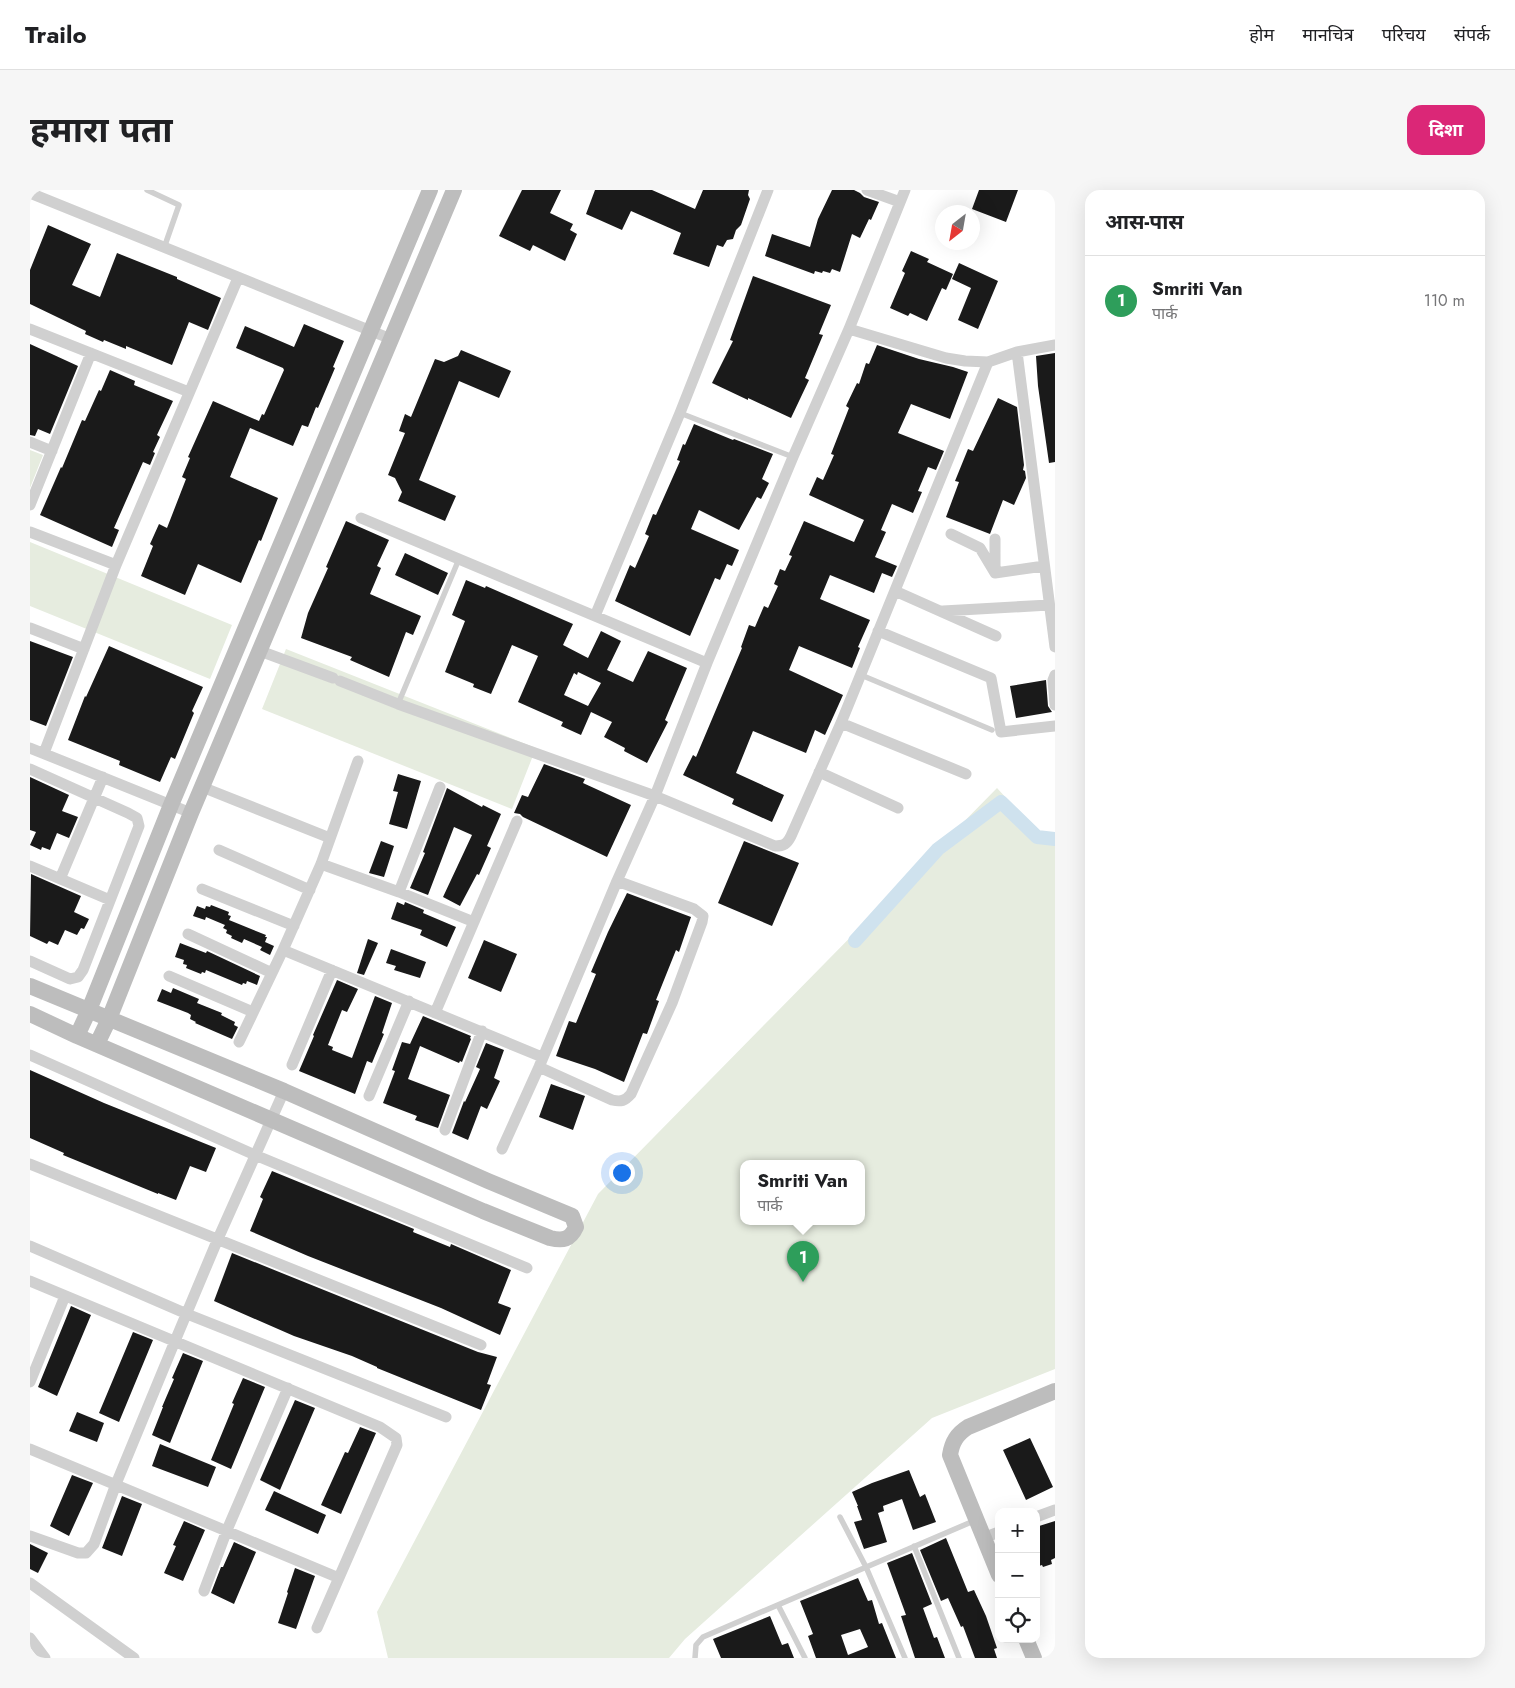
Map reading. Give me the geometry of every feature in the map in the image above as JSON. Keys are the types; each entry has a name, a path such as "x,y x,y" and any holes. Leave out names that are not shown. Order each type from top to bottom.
{"street":[{"path":"77,1036 171,805 430,190"},
{"path":"97,1044 109,1019 191,813 454,190"},
{"path":"595,616 680,413 768,190"},
{"path":"867,190 900,202"},
{"path":"502,1149 655,796 707,663 849,329 905,190"},
{"path":"30,193 391,339"},
{"path":"44,753 116,565 238,278"},
{"path":"30,329 190,392"},
{"path":"849,329 946,358 965,361 988,362 1017,352 1055,345"},
{"path":"1017,352 1055,646"},
{"path":"30,505 91,353"},
{"path":"260,651 398,704 655,796 775,846 782,846 787,843 791,836 841,723 988,362"},
{"path":"30,442 52,451"},
{"path":"361,518 707,663"},
{"path":"30,532 116,565"},
{"path":"951,534 980,548 995,573"},
{"path":"995,539 995,573"},
{"path":"995,573 1044,566"},
{"path":"895,591 996,636"},
{"path":"940,611 1049,605"},
{"path":"30,628 84,650"},
{"path":"878,631 991,678 1000,732 1055,726"},
{"path":"1054,679 1055,705"},
{"path":"841,723 966,774"},
{"path":"30,748 191,813"},
{"path":"239,1042 310,890 358,761"},
{"path":"30,769 137,818 140,826 83,970 78,976 70,978 30,961"},
{"path":"819,772 898,808"},
{"path":"60,879 103,777"},
{"path":"202,787 330,838"},
{"path":"399,892 440,787"},
{"path":"435,1013 517,821"},
{"path":"219,850 310,890"},
{"path":"321,864 474,922"},
{"path":"30,866 110,900"},
{"path":"283,950 482,1031 612,1100 620,1102 626,1100 631,1094 639,1078 672,1003 703,916 694,909 617,881"},
{"path":"202,889 294,926"},
{"path":"188,934 272,973"},
{"path":"292,1065 332,970"},
{"path":"169,976 253,1012"},
{"path":"30,986 284,1090 488,1181 572,1216 576,1227 573,1234 567,1240 560,1241 482,1212 30,1014"},
{"path":"369,1096 409,1001"},
{"path":"445,1130 482,1031"},
{"path":"30,1056 255,1155 526,1268"},
{"path":"30,1536 78,1553 86,1553 94,1544 116,1484 175,1341 284,1090"},
{"path":"30,1164 481,1345"},
{"path":"30,1246 187,1314 446,1418"},
{"path":"30,1281 380,1427 396,1438 397,1445 317,1628"},
{"path":"30,1382 65,1296"},
{"path":"204,1591 227,1530 288,1388"},
{"path":"995,1566 950,1455 951,1446 956,1437 968,1427 1055,1391"},
{"path":"30,1449 338,1578"},
{"path":"1040,1516 1055,1510"},
{"path":"983,1538 995,1534"},
{"path":"30,1583 134,1658"},
{"path":"30,1638 45,1658"},
{"path":"1028,1643 1034,1658"}],"lane":[{"path":"147,190 179,205 164,248"},
{"path":"680,413 793,457"},
{"path":"398,704 459,559"},
{"path":"861,675 992,730"},
{"path":"840,1517 866,1566 905,1658"},
{"path":"695,1658 696,1645 703,1638 976,1520"},
{"path":"914,1546 959,1658"},
{"path":"778,1605 805,1658"}],"shaded area":[{"path":"30,450 43,455 30,488"},
{"path":"30,542 232,625 210,679 30,606"},
{"path":"286,649 536,748 512,809 262,709"},
{"path":"997,788 1049,845 1055,843 1055,1369 932,1418 685,1639 669,1658 388,1658 377,1612 598,1194"}],"building":[{"path":"522,190 561,190 550,213 573,224 570,230 577,234 565,261 533,245 530,251 499,236"},
{"path":"595,190 652,190 695,209 703,190 749,190 748,195 750,199 741,225 736,230 733,239 727,240 723,247 717,245 709,267 673,254 681,233 631,211 622,230 586,214"},
{"path":"832,190 854,190 864,197 879,202 860,238 852,234 840,272 832,269 830,273 815,271 814,274 765,256 772,234 810,247 818,219"},
{"path":"979,190 1018,190 1006,222 980,212 980,205 973,205"},
{"path":"48,225 91,244 72,285 100,297 117,253 177,277 177,279 221,298 208,330 189,322 172,365 126,346 126,349 104,340 103,342 85,334 86,331 30,304 30,270"},
{"path":"911,251 929,259 927,262 953,274 946,290 942,288 927,321 910,313 908,316 890,308 905,273 902,271"},
{"path":"959,263 998,281 978,329 958,320 971,288 952,279"},
{"path":"753,276 831,305 819,334 823,335 805,378 809,380 791,418 712,383 733,341 730,340"},
{"path":"304,324 344,341 318,408 316,407 308,427 302,425 293,446 250,428 230,477 278,498 261,541 259,540 241,583 198,564 185,595 141,576 153,546 150,544 159,524 167,528 186,479 182,477 190,458 188,457 213,401 259,421 262,414 264,415 284,370 236,348 245,326 294,347"},
{"path":"30,344 78,366 50,434 38,429 35,436 30,435"},
{"path":"877,345 968,372 950,419 911,404 898,433 944,451 936,470 928,467 918,491 922,492 913,513 892,504 881,530 886,532 875,557 897,566 892,577 882,573 874,593 830,575 820,599 870,620 858,647 860,648 852,668 799,646 789,670 843,695 825,735 815,730 806,753 753,731 736,773 784,795 772,822 732,804 734,799 683,775 693,755 696,757 742,648 749,625 755,627 764,606 768,608 778,586 774,584 780,569 785,571 792,556 789,555 804,521 854,542 864,520 809,495 817,477 823,480 834,455 831,454 849,408 846,406 857,383 859,384 866,363 869,364"},
{"path":"461,350 511,371 499,398 459,381 419,480 456,496 445,521 398,501 402,492 395,478 388,475 405,433 399,431 405,414 411,417 435,359 444,362 458,356"},
{"path":"1055,353 1055,462 1049,463 1038,386 1036,356"},
{"path":"110,370 135,381 134,385 173,401 157,435 160,437 153,452 155,453 150,465 143,462 114,528 119,530 112,547 40,515 82,420 85,421"},
{"path":"998,398 1017,407 1023,470 1025,471 1026,478 1014,505 1003,500 990,534 946,517 959,482 955,481 968,449 973,451"},
{"path":"694,424 773,454 762,479 769,483 761,499 757,497 739,530 699,510 691,529 739,550 732,566 727,564 720,580 715,578 690,636 615,601 630,565 635,568 649,536 645,534 653,514 656,515 680,461 677,460 683,444 685,445"},
{"path":"346,521 389,540 377,566 381,568 370,594 421,616 413,635 406,632 389,677 350,660 352,657 301,638 308,613"},
{"path":"405,553 448,573 438,595 395,575"},
{"path":"466,580 485,588 486,586 573,624 563,645 588,658 601,631 621,641 607,670 633,682 648,651 687,668 665,720 668,722 647,763 624,751 625,748 604,737 612,722 591,712 581,735 561,726 563,722 518,702 538,656 512,645 491,694 473,687 474,684 445,672 465,621 452,615","holes":["578,672 601,683 588,706 564,695 574,673 577,675"]},
{"path":"30,641 73,657 46,726 30,720"},
{"path":"109,646 203,687 192,711 194,713 175,759 171,757 160,782 119,765 120,761 68,740 85,696"},
{"path":"1046,680 1048,706 1052,712 1016,718 1010,686"},
{"path":"544,764 585,779 583,783 631,805 607,857 520,814 514,813 522,795 528,797"},
{"path":"398,774 421,781 407,829 389,824 398,792 393,791"},
{"path":"30,777 69,795 62,811 78,817 69,838 57,833 50,850 42,847 41,850 30,845 36,832 30,830"},
{"path":"447,788 482,807 483,805 501,814 487,846 491,848 479,875 477,874 460,906 443,897 472,835 454,827 428,895 410,888 425,853 423,852"},
{"path":"381,841 394,846 384,877 369,873"},
{"path":"744,841 799,863 772,926 718,903"},
{"path":"31,874 81,896 74,912 89,919 84,929 81,928 77,935 65,930 58,945 49,941 47,944 30,936"},
{"path":"627,893 691,917 679,952 676,950 656,1000 659,1001 647,1034 643,1033 624,1082 595,1069 556,1056 569,1021 576,1023 596,974 591,972"},
{"path":"397,902 404,905 405,902 424,910 423,913 456,927 447,947 420,935 422,930 391,919"},
{"path":"211,905 229,912 228,915 231,916 229,920 266,935 265,942 274,946 270,955 260,950 262,947 244,939 242,943 231,938 232,936 226,933 227,930 223,928 225,925 206,917 205,920 193,916 197,906 205,909 206,906 210,907"},
{"path":"368,939 378,943 364,975 357,973"},
{"path":"484,940 517,954 501,992 468,978"},
{"path":"180,943 206,953 207,951 260,976 257,985 247,981 246,984 243,983 242,985 206,970 205,973 202,972 201,974 186,968 187,965 183,964 184,960 175,957"},
{"path":"391,949 426,962 420,978 394,970 396,966 386,963"},
{"path":"337,980 358,989 347,1012 342,1010 328,1045 333,1047 332,1050 352,1058 375,996 392,1003 382,1033 384,1034 372,1063 367,1061 355,1094 299,1071"},
{"path":"173,988 199,999 197,1003 222,1013 221,1015 235,1022 234,1025 238,1027 232,1039 195,1023 190,1019 191,1015 188,1013 157,1001 162,989 171,993"},
{"path":"423,1016 471,1036 462,1062 460,1061 459,1063 420,1046 408,1079 450,1095 438,1128 415,1120 417,1116 383,1103 395,1071 392,1070 402,1042 410,1044"},
{"path":"486,1043 504,1050 494,1078 500,1081 487,1109 481,1106 468,1140 452,1133 464,1101 480,1069 476,1067"},
{"path":"30,1070 104,1103 216,1148 206,1172 190,1166 176,1200 63,1155 64,1153 30,1138"},
{"path":"551,1084 585,1096 573,1130 539,1117"},
{"path":"272,1171 414,1229 413,1232 450,1247 451,1244 511,1270 498,1303 511,1308 500,1335 441,1308 308,1256 250,1231 263,1199 260,1197"},
{"path":"232,1253 478,1352 497,1357 487,1384 491,1385 481,1410 352,1356 294,1336 214,1301"},
{"path":"71,1306 91,1315 57,1396 38,1387"},
{"path":"133,1332 153,1340 119,1422 99,1413"},
{"path":"183,1353 203,1361 170,1443 152,1435"},
{"path":"243,1378 265,1387 231,1469 211,1460"},
{"path":"295,1400 315,1408 280,1490 260,1480"},
{"path":"77,1412 104,1423 97,1442 69,1431"},
{"path":"360,1427 376,1433 341,1514 321,1505 345,1452 348,1453"},
{"path":"1030,1438 1053,1487 1026,1500 1003,1450"},
{"path":"160,1444 216,1467 208,1487 152,1466"},
{"path":"909,1470 920,1497 925,1494 936,1522 913,1530 902,1499 883,1506 884,1511 878,1513 887,1542 864,1549 854,1522 862,1520 852,1492"},
{"path":"72,1475 93,1483 69,1536 50,1526"},
{"path":"274,1491 326,1515 318,1534 265,1510"},
{"path":"122,1496 142,1504 122,1556 102,1548"},
{"path":"184,1521 205,1530 183,1581 164,1573 176,1546 173,1545"},
{"path":"1055,1521 1055,1558 1051,1560 1052,1564 1043,1567 1040,1566 1040,1526"},
{"path":"946,1538 968,1592 974,1590 986,1616 997,1648 994,1649 997,1658 975,1658 963,1626 961,1627 948,1598 941,1601 920,1550"},
{"path":"234,1542 256,1552 234,1604 211,1593 221,1567 223,1567"},
{"path":"30,1544 48,1553 38,1573 30,1569"},
{"path":"912,1553 932,1604 923,1608 934,1638 937,1637 945,1658 915,1658 901,1616 906,1615 887,1563"},
{"path":"295,1568 315,1576 296,1629 278,1623"},
{"path":"858,1578 868,1601 872,1600 879,1624 882,1623 896,1658 816,1658 808,1636 813,1634 800,1601","holes":["860,1629 868,1647 848,1655 841,1635"]},
{"path":"770,1616 782,1645 788,1643 794,1658 721,1658 713,1639"}],"waterway":[{"path":"855,941 938,849 1001,802 1037,837 1055,839"}],"place":[{"name":"Smriti Van","path":"803,1282"}]}
